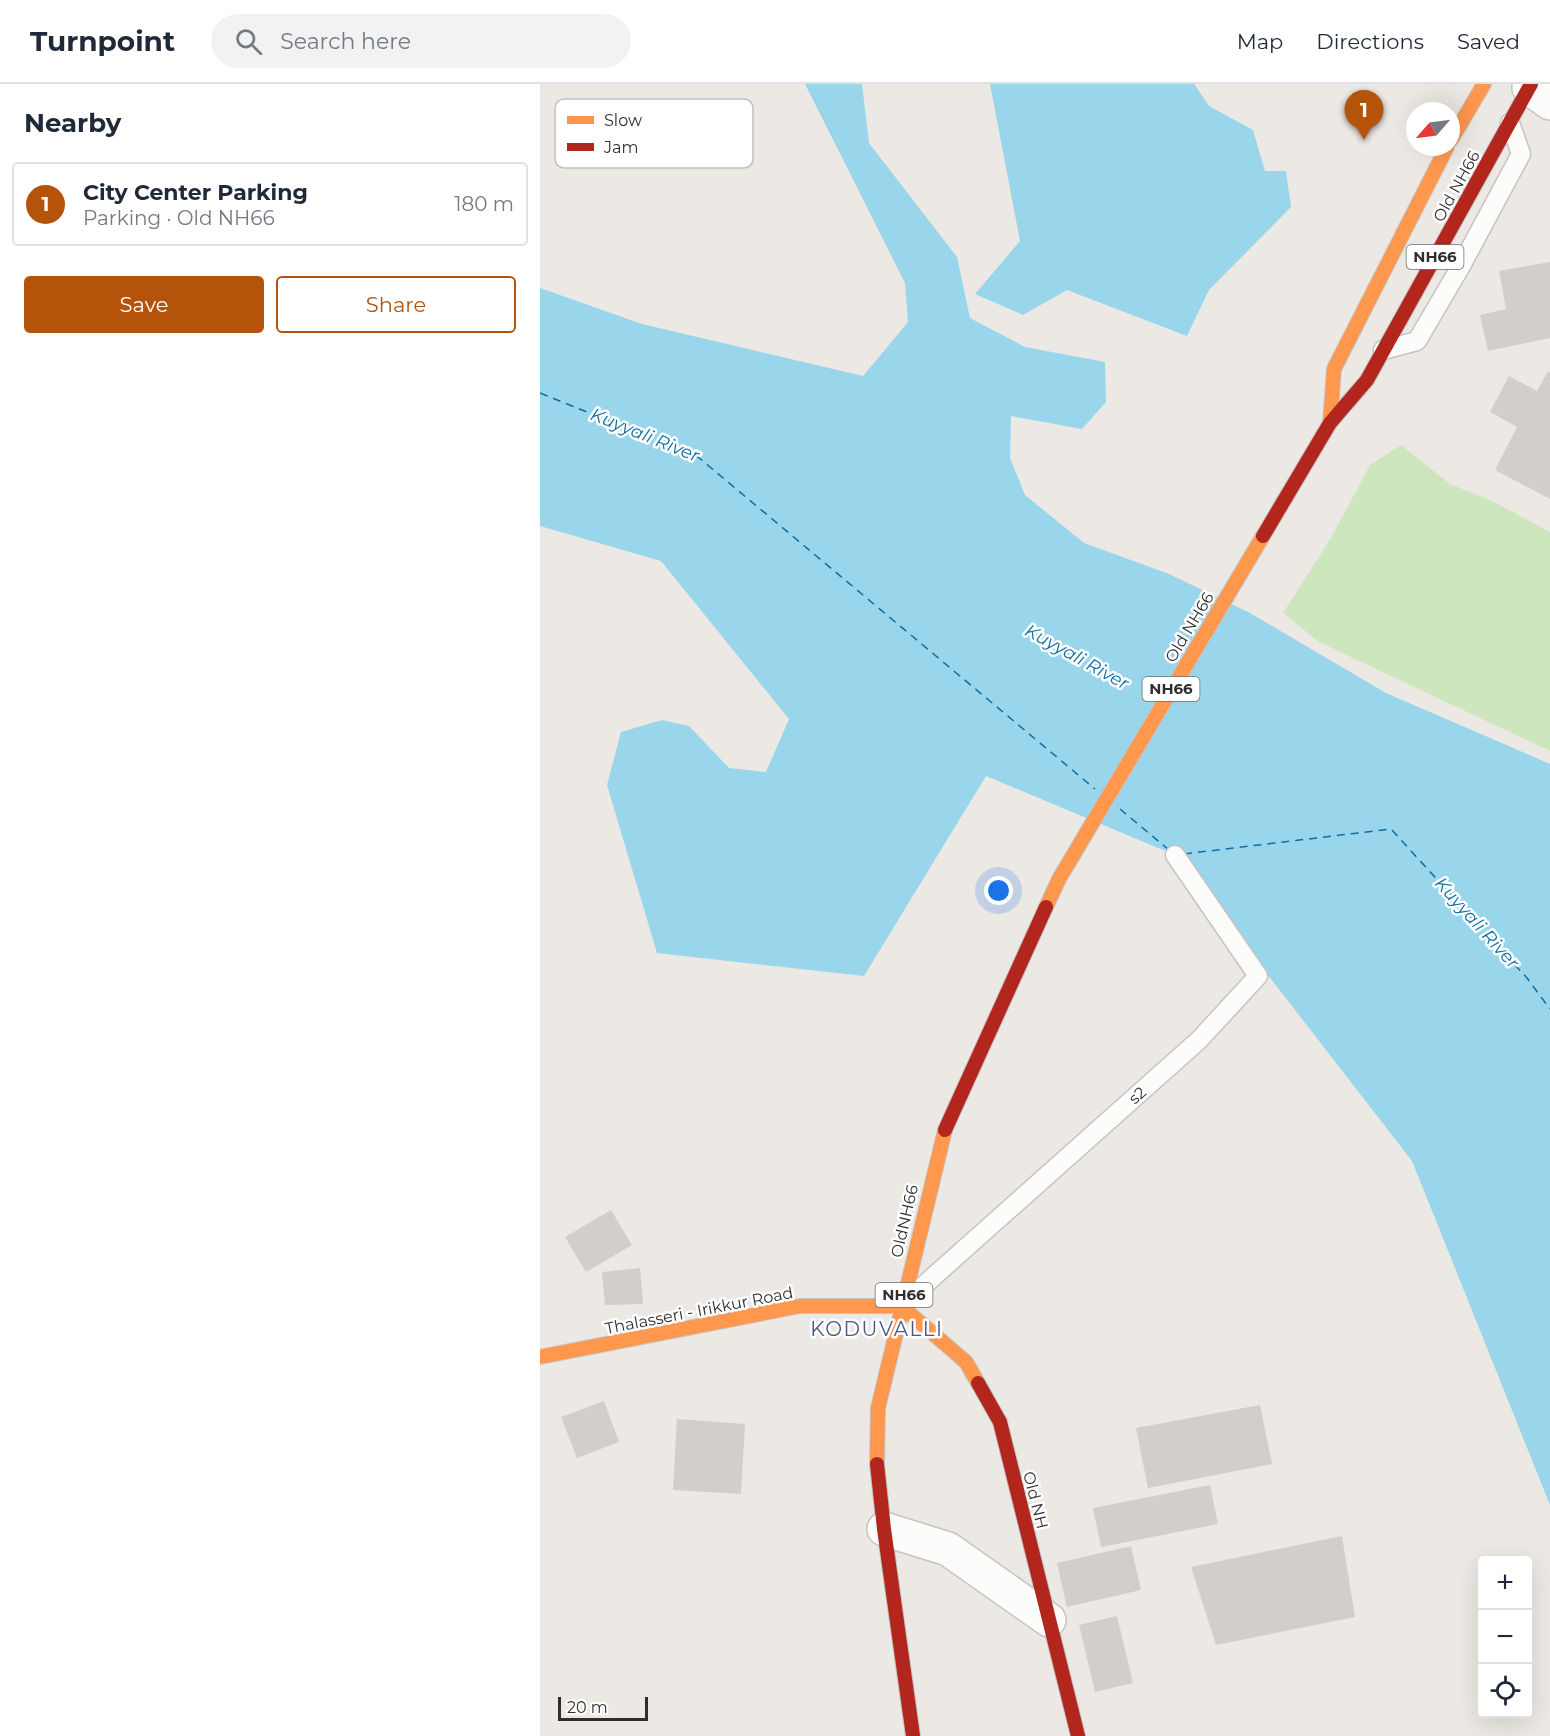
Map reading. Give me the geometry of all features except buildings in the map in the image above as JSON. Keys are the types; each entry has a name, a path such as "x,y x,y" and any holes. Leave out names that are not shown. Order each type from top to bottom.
{"main road":[{"name":"Old NH66","path":"1460,125 1484,84"},
{"name":"Old NH66","path":"1059,879 1329,423 1367,380 1510,123 1537,92"},
{"name":"Old NH66","path":"1329,423 1334,369 1442,156"},
{"name":"OldNH66","path":"913,1736 877,1467 878,1408 942,1136 1059,879"},
{"name":"Thalasseri - Irikkur Road","path":"540,1357 800,1306 901,1306"},
{"name":"Old NH","path":"901,1306 966,1362 1000,1422 1078,1736"}],"street":[{"path":"884,1529 948,1549 1049,1620"}],"lane":[{"path":"1383,350 1417,341 1461,266 1521,154 1510,123"},
{"name":"s2","path":"901,1306 1199,1040 1258,976 1175,855"}],"green space":[{"path":"1401,445 1450,484 1492,501 1550,532 1550,751 1319,642 1283,613 1331,538 1370,465"}],"water":[{"name":"Kuyyali River","path":"805,84 862,84 869,143 957,257 970,318 1025,347 1105,362 1106,402 1082,429 1011,416 1010,458 1025,495 1084,543 1169,574 1250,613 1386,693 1550,764 1550,1505 1412,1161 1175,855 986,776 864,976 657,953 607,785 621,732 662,720 689,726 729,768 766,772 789,719 661,561 540,526 540,288 642,324 863,376 908,322 905,283"},
{"path":"990,84 1194,84 1209,106 1253,130 1265,171 1286,171 1291,207 1209,290 1187,336 1067,290 1023,315 975,294 1020,241"}],"ferry route":[{"path":"540,393 698,457 1095,789"},
{"path":"1120,809 1169,850"},
{"path":"1184,854 1391,829 1527,978 1550,1009"}],"traffic: slow":[{"path":"1460,125 1484,84"},
{"path":"1330,423 1334,369 1442,156"},
{"path":"1046,907 1059,879 1263,536"},
{"path":"877,1464 878,1408 945,1130"},
{"path":"540,1357 800,1306 901,1306 966,1362 978,1383"}],"traffic: jam":[{"path":"1263,536 1330,423 1367,380 1531,84"},
{"path":"945,1130 1046,907"},
{"path":"978,1383 1000,1422 1078,1736"},
{"path":"877,1464 913,1736"}],"place":[{"name":"City Center Parking","path":"1364,140"}],"district":[{"name":"KODUVALLI","path":"877,1329"}]}
